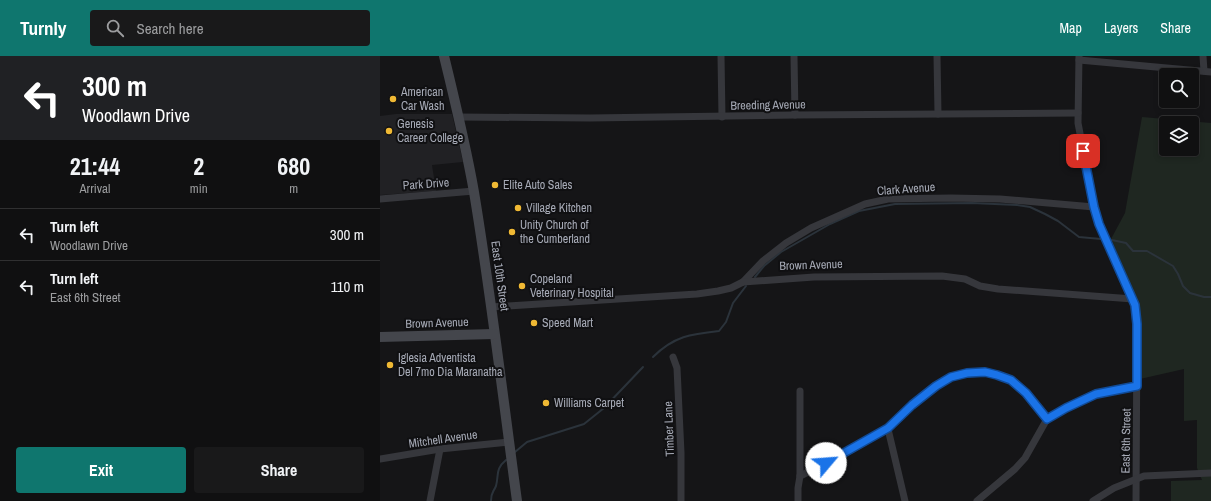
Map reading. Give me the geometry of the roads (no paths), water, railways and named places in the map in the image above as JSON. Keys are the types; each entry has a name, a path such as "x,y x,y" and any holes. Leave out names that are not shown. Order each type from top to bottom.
{"main road":[{"name":"East 10th Street","path":"444,56 459,117 474,191 517,501"},
{"name":"Brown Avenue","path":"380,337 494,334"}],"street":[{"path":"721,56 722,117"},
{"path":"794,56 796,115"},
{"path":"937,56 938,114"},
{"path":"1079,58 1207,72 1203,56"},
{"name":"East 6th Street","path":"1079,58 1078,123 1094,207 1099,224 1135,305 1137,324 1136,501"},
{"name":"Breeding Avenue","path":"459,117 590,118 1078,113"},
{"name":"Park Drive","path":"380,199 474,191"},
{"name":"Clark Avenue","path":"743,282 763,261 786,243 811,228 865,204 888,199 1000,199 1094,207"},
{"name":"Brown Avenue","path":"491,307 697,294 731,288 743,282 814,277 942,276 965,279 980,286 998,289 1133,299"},
{"name":"Timber Lane","path":"673,357 677,368 681,453 681,501"},
{"path":"800,476 839,457 888,428 912,405 936,386 951,377 985,372 1011,380 1026,393 1047,419"},
{"path":"979,500 1015,469 1025,458 1047,419 1096,394 1137,386"},
{"path":"798,501 800,476 800,391"},
{"path":"888,428 905,501"},
{"name":"Mitchell Avenue","path":"380,459 440,449 509,442"},
{"path":"430,501 440,449"},
{"path":"1093,501 1114,488 1144,476 1211,473"}],"waterway":[{"path":"755,277 764,266 781,252 830,224 859,211 895,204 972,203 1030,207 1058,221 1079,237 1101,239"},
{"path":"1112,240 1126,243 1133,251 1147,251 1173,266 1183,286 1190,293 1204,297 1211,297"},
{"path":"653,357 668,344 683,337 719,331 726,322 733,303 746,286"},
{"path":"515,452 527,442 584,424 604,408 643,367"},
{"path":"491,501 500,466 506,460"}],"place":[{"name":"American Car Wash","path":"393,99"},
{"name":"Genesis Career College","path":"389,131"},
{"name":"Elite Auto Sales","path":"495,185"},
{"name":"Village Kitchen","path":"518,208"},
{"name":"Unity Church of the Cumberland","path":"512,232"},
{"name":"Copeland Veterinary Hospital","path":"522,286"},
{"name":"Speed Mart","path":"534,323"},
{"name":"Iglesia Adventista Del 7mo Dia Maranatha","path":"390,365"},
{"name":"Williams Carpet","path":"546,403"}]}
